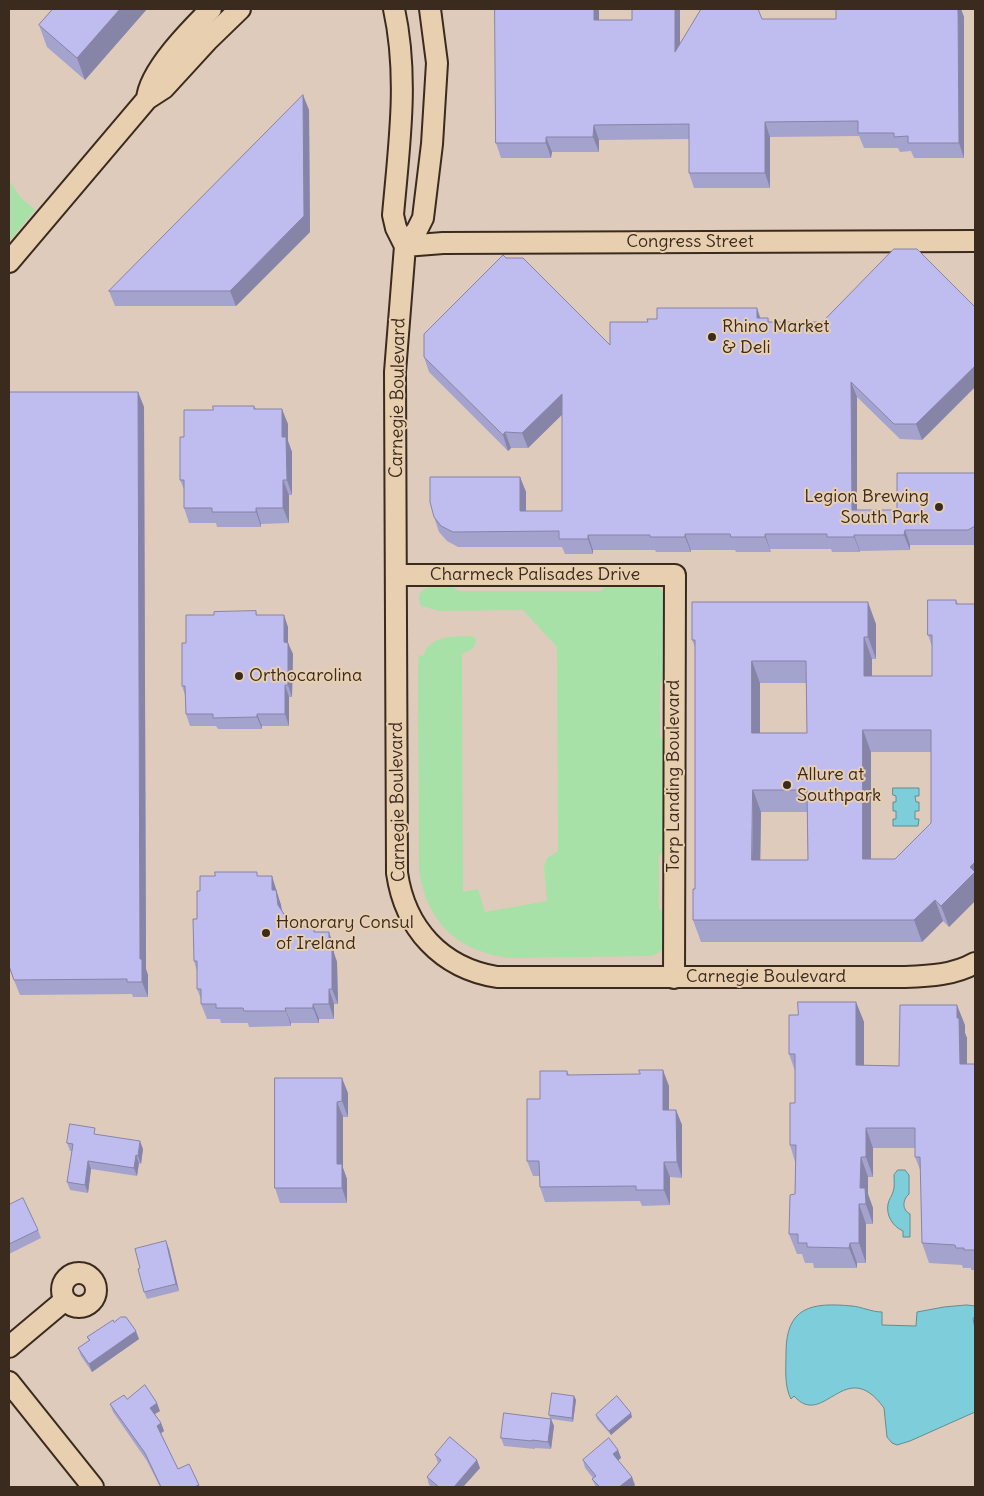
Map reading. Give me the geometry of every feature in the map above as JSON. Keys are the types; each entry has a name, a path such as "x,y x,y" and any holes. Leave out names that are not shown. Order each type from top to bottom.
{"street":[{"path":"147,99 150,84 157,71 198,21 211,9"},
{"path":"9,262 147,99 164,88 208,40 240,9"},
{"path":"394,9 400,44 402,78 393,215 396,228 406,246"},
{"name":"Carnegie Boulevard","path":"430,9 437,62 432,144 423,218 406,246 395,372 397,873 401,896 414,923 427,941 445,956 466,968 488,976 522,978 926,976 954,972 975,963"},
{"name":"Congress Street","path":"406,246 443,242 975,241"},
{"name":"Charmeck Palisades Drive","path":"396,575 675,575"},
{"name":"Torp Landing Boulevard","path":"674,978 675,575"},
{"path":"9,1347 65,1300"},
{"path":"9,1382 93,1487"}],"green space":[{"path":"9,180 20,197 35,210 9,242"},
{"path":"607,584 656,586 662,591 666,600 667,676 660,683 660,737 666,743 666,849 659,856 659,908 666,916 666,941 661,951 650,956 510,958 491,955 460,941 448,931 437,919 429,905 423,888 419,870 419,655 423,656 431,644 443,638 472,636 476,638 474,647 462,654 463,892 478,889 485,912 547,901 544,867 547,858 558,851 557,647 523,610 440,611 421,606 420,594 423,590 440,585 452,585 458,591 601,591"}],"water":[{"path":"893,788 919,788 919,796 915,796 916,802 919,802 919,811 915,811 915,819 919,819 918,826 893,826 893,819 896,819 896,811 893,811 893,802 896,802 896,796 893,795"},
{"path":"898,1170 905,1170 909,1175 909,1194 905,1199 904,1205 905,1210 910,1214 910,1237 903,1237 903,1231 893,1223 888,1212 888,1204 894,1188 894,1175"},
{"path":"824,1305 852,1306 882,1312 882,1325 916,1326 917,1312 967,1305 975,1306 975,1316 973,1319 975,1328 975,1412 897,1445 892,1443 887,1437 884,1408 870,1393 858,1388 846,1389 815,1405 805,1404 794,1396 791,1399 786,1377 787,1338 796,1317 804,1311"}],"building":[{"path":"53,9 120,9 77,58 39,25"},
{"path":"495,9 594,9 594,20 632,20 632,9 675,9 675,52 701,9 758,9 762,19 836,19 836,9 958,9 959,143 908,143 908,136 894,137 894,133 858,133 858,121 765,122 765,173 689,173 689,124 594,125 593,137 546,137 546,143 496,143"},
{"path":"303,95 304,216 230,291 109,291"},
{"path":"894,249 917,249 975,307 975,366 916,424 894,424 851,382 852,510 897,510 897,473 975,473 975,526 968,530 905,530 904,535 854,535 854,537 827,537 827,534 765,534 765,537 731,537 730,534 685,534 685,537 588,535 588,539 559,539 559,531 453,532 441,526 434,517 430,502 430,477 520,477 520,511 562,511 562,394 522,433 505,432 503,435 424,357 424,334 503,255 506,258 523,258 610,345 610,322 648,322 647,319 657,319 657,308 757,308 757,318 768,318 768,322 822,322"},
{"path":"9,392 138,392 140,959 142,959 142,982 127,982 127,979 14,980 9,966"},
{"path":"213,406 254,406 254,409 282,409 282,437 286,437 287,480 283,480 283,508 256,508 256,512 212,512 212,508 184,508 184,480 180,480 180,437 184,437 184,410 213,410"},
{"name":"Allure at Southpark","path":"928,600 956,600 956,604 975,604 975,862 970,867 975,872 941,906 935,900 914,920 693,920 693,889 695,889 695,640 692,640 692,602 868,602 868,637 864,637 864,676 932,676 932,635 928,635","holes":["752,661 806,661 807,733 752,733","863,730 931,730 931,823 895,859 863,859","753,790 807,790 808,860 752,860"]},
{"name":"Orthocarolina","path":"256,611 256,615 284,615 284,642 288,643 288,685 285,685 285,714 257,714 257,717 213,718 213,714 186,714 185,686 182,686 182,643 186,643 186,615 214,615 214,612"},
{"path":"215,872 257,872 257,876 272,876 272,890 276,890 278,905 286,917 299,925 314,929 314,932 329,932 329,946 332,946 332,989 329,989 329,1004 313,1004 313,1008 285,1008 286,1011 244,1011 243,1008 216,1008 216,1004 201,1004 201,989 197,989 197,961 194,961 193,919 197,919 197,891 200,891 200,876 215,876"},
{"path":"798,1002 856,1002 856,1065 899,1066 900,1005 957,1005 960,1064 975,1064 975,1250 956,1248 955,1245 922,1243 920,1157 915,1157 915,1128 866,1128 866,1157 861,1157 860,1188 865,1188 866,1204 859,1204 859,1243 850,1243 849,1248 807,1247 807,1243 798,1243 798,1234 789,1234 790,1195 795,1194 796,1145 790,1145 790,1103 795,1103 795,1054 789,1054 789,1015 798,1015"},
{"path":"639,1070 663,1070 663,1110 676,1110 677,1162 664,1162 664,1190 636,1190 636,1186 540,1187 539,1161 527,1161 527,1099 540,1099 540,1071 567,1071 567,1075 640,1074"},
{"path":"275,1078 342,1078 342,1101 337,1102 337,1164 342,1164 342,1188 275,1188"},
{"path":"70,1124 95,1128 94,1134 140,1141 134,1168 88,1161 85,1185 67,1182 73,1144 67,1143"},
{"path":"23,1198 38,1230 9,1244 9,1205"},
{"path":"166,1241 176,1284 144,1292 135,1249"},
{"path":"121,1317 126,1317 136,1331 89,1364 78,1348 90,1340 87,1337"},
{"path":"145,1385 157,1403 150,1408 161,1423 157,1426 178,1469 189,1464 199,1485 194,1487 161,1487 145,1453 110,1404 124,1395 127,1399"},
{"path":"552,1393 574,1396 572,1418 549,1415"},
{"path":"617,1396 631,1413 609,1431 596,1415"},
{"path":"504,1413 551,1419 548,1442 501,1438"},
{"path":"450,1437 477,1460 454,1487 439,1487 427,1477 441,1460 435,1455"},
{"path":"609,1438 618,1450 613,1454 632,1477 619,1487 600,1487 592,1479 596,1476 583,1460"}],"place":[{"name":"Rhino Market & Deli","path":"712,337"},
{"name":"Legion Brewing South Park","path":"939,507"},
{"name":"Orthocarolina","path":"239,676"},
{"name":"Allure at Southpark","path":"787,785"},
{"name":"Honorary Consul of Ireland","path":"266,933"}]}
